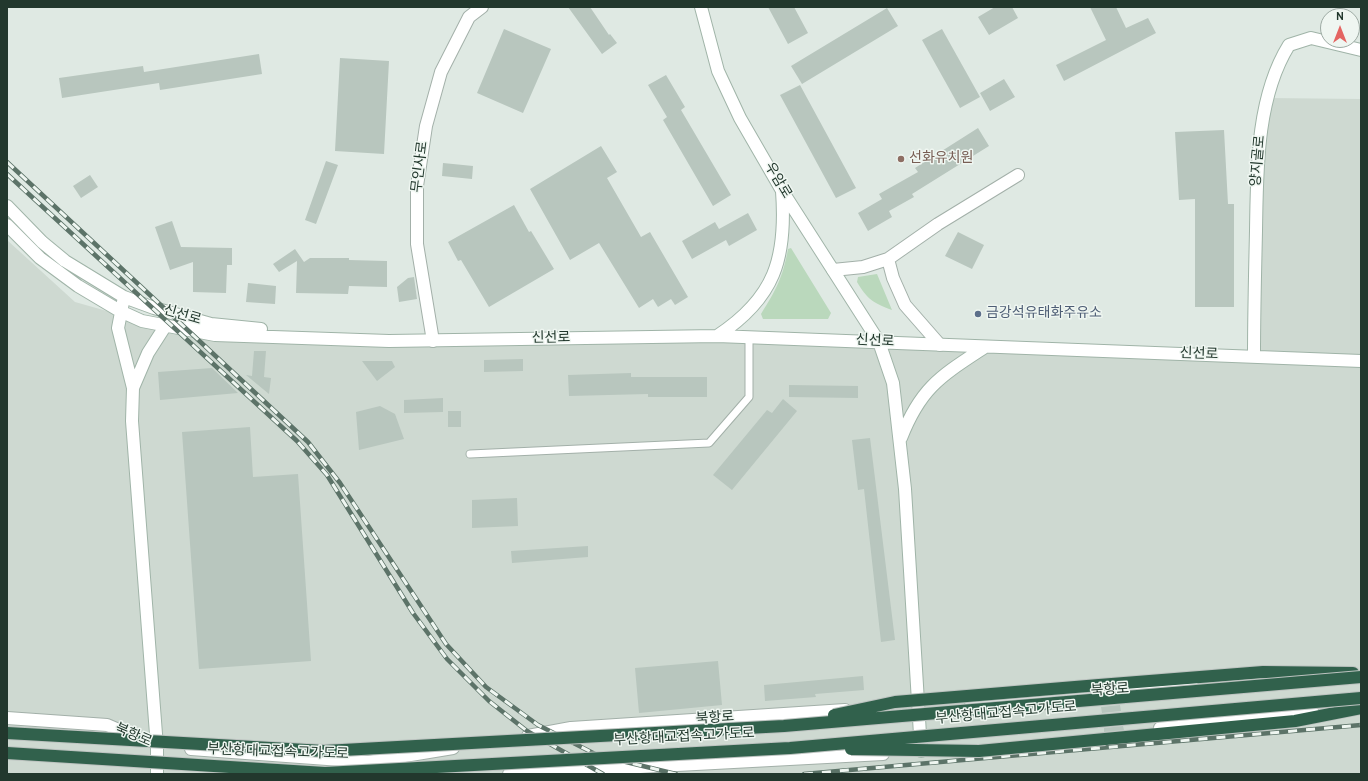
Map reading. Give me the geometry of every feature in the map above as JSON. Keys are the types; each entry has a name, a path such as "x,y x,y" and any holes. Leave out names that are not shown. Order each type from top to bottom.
{"highway":[{"path":"784,726 895,702 1263,672 1360,675"},
{"name":"부산항대교접속고가도로","path":"7,733 324,751 784,726 1360,675"},
{"name":"부산항대교접속고가도로","path":"7,753 325,773 790,748 1361,698"},
{"path":"790,748 979,751 1295,721 1361,708"}],"street":[{"name":"무인사로","path":"433,341 417,244 418,179 426,126 441,72 469,17 482,7"},
{"name":"우암로","path":"701,7 718,71 740,118 781,190 879,342 892,383 900,439 921,751"},
{"name":"양지골로","path":"1254,356 1258,149 1268,98 1279,61 1289,45 1311,38 1361,50"},
{"path":"833,270 862,267 888,259 938,224 1018,175"},
{"path":"717,336 738,322 757,303 768,286 780,251 784,220 781,190"},
{"name":"신선로","path":"7,206 42,242 65,261 124,297 154,308 211,324 389,341"},
{"name":"신선로","path":"7,225 40,258 78,286 120,311 142,320 215,335 389,341 717,336 1361,361"},
{"path":"888,259 893,278 905,305 940,345"},
{"path":"124,297 120,311 118,328 133,388 132,421 157,747 157,774"},
{"path":"133,388 148,353 166,325"},
{"path":"900,439 910,416 928,388 948,372 985,347"},
{"name":"북항로","path":"7,718 107,725 157,747 368,762 571,728 1360,675"},
{"path":"509,774 921,751 1361,708"}],"lane":[{"path":"470,454 709,442 748,397 749,337"}],"shaded area":[{"path":"1268,98 1361,99 1361,774 7,774 7,240 75,302 142,321 215,335 717,336 1253,356 1258,149"}],"green space":[{"path":"791,248 831,313 828,319 763,319 761,314 778,283 784,268 788,249"},
{"path":"877,274 892,310 871,300 864,293 857,282 858,277"}],"building":[{"path":"568,7 590,7 609,35 610,34 617,43 602,54"},
{"path":"768,7 794,7 808,33 788,44"},
{"path":"995,7 1012,7 1018,18 989,35 978,17"},
{"path":"1090,7 1116,7 1126,28 1148,18 1156,33 1064,81 1056,65 1106,40"},
{"path":"887,8 898,26 802,84 791,66"},
{"path":"504,29 551,49 523,113 477,93"},
{"path":"942,29 980,97 960,108 922,40"},
{"path":"259,54 262,74 160,90 159,83 62,98 59,78 143,66 144,72"},
{"path":"340,58 389,61 384,154 335,151"},
{"path":"666,75 685,107 681,110 731,195 713,206 663,120 667,117 648,85"},
{"path":"1004,79 1015,97 990,111 980,93"},
{"path":"800,85 856,188 836,198 780,95"},
{"path":"978,128 989,146 912,194 914,197 889,211 892,217 868,231 858,213 882,199 879,194 918,172 915,168"},
{"path":"1224,130 1228,204 1234,204 1234,307 1195,307 1195,199 1179,200 1175,132"},
{"path":"601,146 617,172 607,178 641,237 650,232 688,297 675,305 671,299 658,307 653,299 639,308 599,243 570,260 530,189"},
{"path":"326,161 338,165 316,224 305,220"},
{"path":"443,163 473,166 472,179 442,176"},
{"path":"90,175 98,187 81,198 73,186"},
{"path":"514,205 529,232 531,231 554,269 489,307 461,260 458,261 448,242"},
{"path":"748,213 757,230 729,246 726,240 692,259 682,241 715,222 719,229"},
{"path":"172,221 181,247 232,248 232,265 227,265 226,293 193,292 193,262 170,270 155,227"},
{"path":"958,232 984,245 972,269 945,256"},
{"path":"295,249 304,262 310,258 349,258 349,260 387,261 387,287 349,286 348,294 296,293 297,261 279,272 273,264"},
{"path":"414,277 417,299 399,302 397,287 408,278"},
{"path":"248,283 276,286 275,304 246,302"},
{"path":"254,351 266,351 264,377 271,378 269,394 246,375 252,376"},
{"path":"523,359 523,371 484,372 484,360"},
{"path":"362,361 392,361 395,367 377,381"},
{"path":"212,368 238,393 160,400 158,372"},
{"path":"631,373 631,377 707,377 707,397 648,397 648,394 569,396 568,375"},
{"path":"789,385 858,386 858,398 789,397"},
{"path":"443,398 443,412 404,413 404,400"},
{"path":"783,399 797,411 732,490 713,475 767,410 772,413"},
{"path":"380,406 395,414 404,439 359,450 356,412"},
{"path":"448,411 461,411 461,427 448,427"},
{"path":"250,427 253,477 298,474 311,661 199,669 182,432"},
{"path":"870,438 895,640 881,642 864,489 858,490 852,440"},
{"path":"517,498 518,526 472,528 472,500"},
{"path":"588,546 588,557 512,563 511,551"},
{"path":"718,661 722,705 639,713 635,668"},
{"path":"863,676 864,690 815,694 816,697 765,701 764,685"},
{"path":"1120,705 1121,711 1102,713 1101,707"},
{"path":"1123,726 1124,730 1104,732 1104,728"}],"railway":[{"path":"7,162 308,442 340,483 446,644 486,687 538,725 597,755 676,774"},
{"path":"7,174 297,441 327,475 413,613 447,659 489,701 527,731 603,774"},
{"path":"804,774 1361,725"}],"place":[{"name":"선화유치원","path":"901,159"},
{"name":"금강석유태화주유소","path":"978,314"}]}
